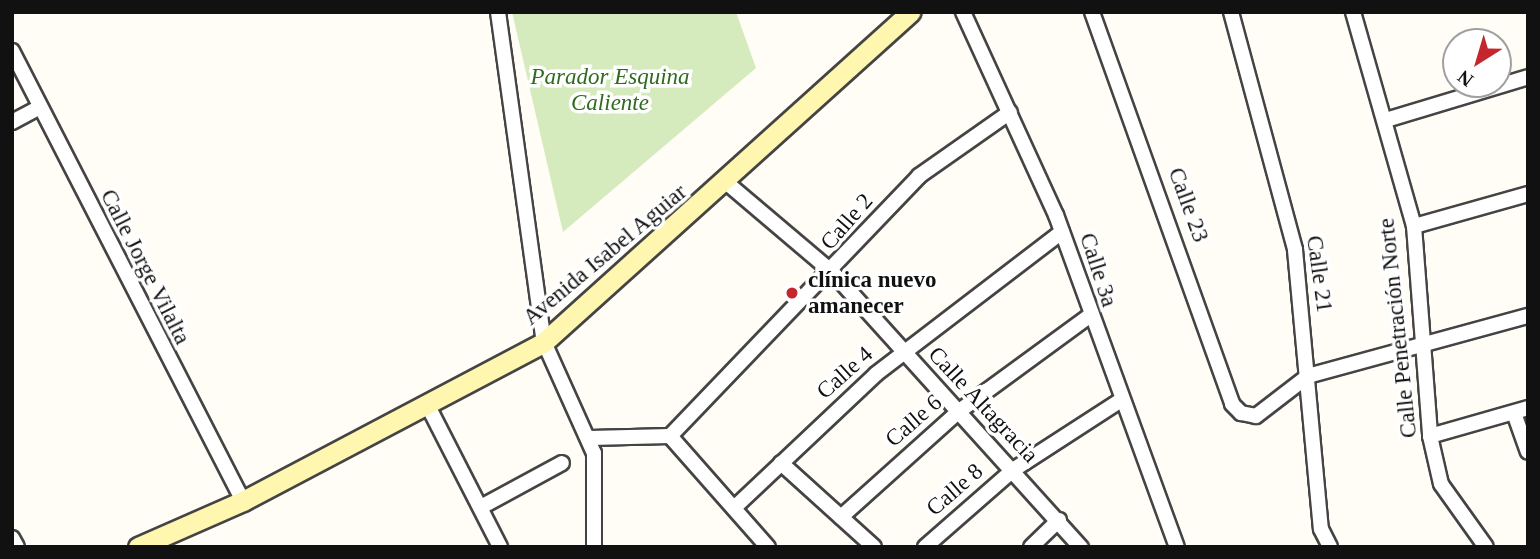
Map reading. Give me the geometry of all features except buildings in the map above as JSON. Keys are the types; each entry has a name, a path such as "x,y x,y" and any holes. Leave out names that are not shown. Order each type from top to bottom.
{"main road":[{"name":"Avenida Isabel Aguiar","path":"138,547 243,501 428,406 544,342 727,183 910,12"}],"street":[{"path":"498,12 544,342 590,438 598,493 594,547"},
{"name":"Calle 3a","path":"963,12 1062,232 1089,316 1177,547"},
{"name":"Calle 23","path":"1092,12 1232,404 1241,412 1256,416 1308,376"},
{"name":"Calle 21","path":"1231,12 1296,250 1321,529 1330,547"},
{"name":"Calle Penetración Norte","path":"1353,12 1386,120 1414,226 1430,436 1441,484 1483,545"},
{"name":"Calle Jorge Vilalta","path":"12,51 38,108 243,501"},
{"path":"1386,120 1528,77"},
{"path":"12,122 38,108"},
{"name":"Calle 2","path":"670,436 833,273 919,176 1010,112"},
{"name":"Calle Altagracia","path":"727,183 833,273 1081,547"},
{"path":"1414,226 1528,194"},
{"name":"Calle 4","path":"734,508 903,353 1062,232"},
{"name":"Calle 6","path":"841,517 958,412 1089,316"},
{"path":"1308,376 1528,316"},
{"name":"Calle 8","path":"925,547 1013,470 1121,400"},
{"path":"428,406 500,547"},
{"path":"1430,436 1521,411 1528,452"},
{"path":"590,438 670,436 768,547"},
{"path":"481,507 562,463"},
{"path":"781,463 874,547"},
{"path":"1031,547 1059,520"},
{"path":"12,538 17,547"}],"green space":[{"name":"Parador Esquina Caliente","path":"512,12 736,12 756,68 563,232"}],"place":[{"name":"clínica nuevo amanecer","path":"792,293"}]}
